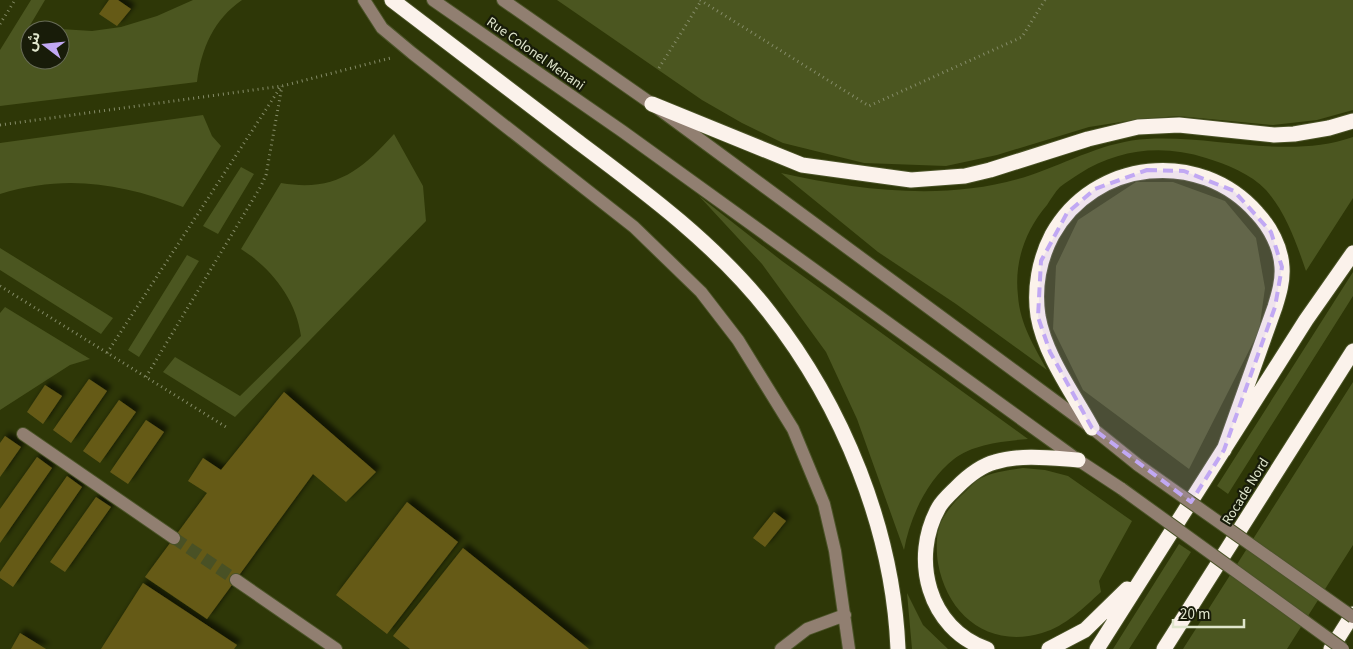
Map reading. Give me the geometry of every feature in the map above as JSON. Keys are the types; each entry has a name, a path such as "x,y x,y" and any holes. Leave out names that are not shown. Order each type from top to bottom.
{"highway":[{"path":"392,0 662,205 721,260 769,311 798,352 825,397 847,443 866,491 881,540 892,590 898,649"},
{"path":"652,104 802,165 911,180 966,176 1088,139 1138,127 1179,125 1274,135 1294,134 1329,128 1353,121"},
{"path":"1092,428 1050,352 1043,334 1037,298 1041,261 1048,244 1067,213 1095,189 1111,180 1147,170 1184,171 1218,182 1249,203 1271,232 1279,249 1282,267 1281,287 1275,308 1224,450"},
{"path":"1097,649 1306,320 1353,253"},
{"name":"Rocade Nord","path":"1164,649 1353,351"},
{"path":"987,649 971,642 950,626 939,613 932,598 927,582 926,550 940,505 965,479 994,462 1035,457 1078,460"},
{"path":"1049,649 1085,630 1111,607 1158,555"},
{"path":"1331,649 1353,614"}],"street":[{"path":"364,0 382,28 634,227 701,292 743,348 793,430 824,504 835,551 849,649"},
{"name":"Rue Colonel Menani","path":"433,0 622,131 1342,649"},
{"name":"Rue Colonel Menani","path":"503,0 652,104 1092,428 1138,465 1353,618"},
{"path":"23,434 174,538"},
{"path":"236,580 336,649"},
{"path":"781,649 807,629 845,615"}],"path":[{"path":"0,24 15,0"},
{"path":"659,68 701,0 869,106 1022,37 1045,0"},
{"path":"0,126 282,86 412,53"},
{"path":"108,353 282,86"},
{"path":"146,377 261,186 266,175 282,86"},
{"path":"0,286 226,427"}],"highlighted area":[{"path":"1147,170 1184,171 1234,191 1271,232 1282,267 1275,307 1224,450 1191,502 1092,428 1050,352 1038,317 1041,261 1067,213 1095,189"}],"green space":[{"path":"31,0 45,0 33,20 20,20 20,70 70,70 70,30 92,31 121,27 157,16 193,0 242,0 224,16 210,36 202,58 197,82 0,106 0,50"},
{"path":"557,0 1353,0 1353,110 1317,120 1273,125 1178,116 1140,119 1089,127 997,155 946,166 864,163 783,143 742,123 702,100"},
{"path":"203,115 212,136 221,146 183,207 137,192 93,184 47,184 0,194 0,143"},
{"path":"394,134 423,186 426,221 235,417 163,372 175,357 240,396 301,336 294,309 288,297 272,275 241,249 281,183 316,184 345,176 369,159"},
{"path":"1353,137 1353,198 1306,271 1285,218 1266,190 1246,174 1214,160 1173,151 1141,151 1109,159 1062,185 1039,215 1027,236 1020,259 1017,283 1019,306 1028,334 1047,370 956,304 878,252 781,173 875,189 938,191 970,189 1031,175 1102,148 1132,141 1147,139 1199,140 1277,147 1328,144"},
{"path":"241,167 254,174 218,234 203,226"},
{"path":"1136,182 1173,182 1225,201 1256,238 1265,288 1259,331 1189,469 1083,390 1053,329 1056,266 1078,220"},
{"path":"699,196 782,261 1028,439 999,442 979,447 954,459 936,477 921,500 915,512 904,550 857,419 826,352 762,264"},
{"path":"0,248 113,318 101,334 0,270"},
{"path":"187,255 199,261 139,357 128,350"},
{"path":"1353,272 1353,296 1228,494 1217,486"},
{"path":"5,307 90,359 70,365 0,410 0,313"},
{"path":"1353,382 1353,545 1287,649 1183,649"},
{"path":"1023,468 1045,470 1068,476 1132,521 1099,581 1101,592 1074,616 1059,626 1042,633 1023,637 1005,636 988,632 974,624 961,612 943,582 938,563 937,536 939,526 946,513 975,482 995,473"},
{"path":"1179,544 1191,552 1129,649 1113,649"},
{"path":"907,593 923,625 948,649 912,649"}],"building":[{"path":"109,0 118,0 131,9 117,26 99,14"},
{"path":"89,379 107,391 71,443 53,430"},
{"path":"45,385 62,396 43,424 27,412"},
{"path":"284,392 376,472 346,502 313,474 207,619 145,577 207,493 188,481 203,458 221,470"},
{"path":"119,400 136,412 100,463 83,451"},
{"path":"146,420 164,432 128,484 110,472"},
{"path":"5,436 21,447 0,477 0,443"},
{"path":"37,457 52,468 0,543 0,509"},
{"path":"67,476 82,487 13,587 0,578 0,572"},
{"path":"96,497 111,507 65,572 50,562"},
{"path":"407,502 458,542 387,634 336,595"},
{"path":"774,512 786,521 765,547 753,538"},
{"path":"463,548 589,649 410,649 393,636"},
{"path":"143,583 237,645 234,649 101,649"},
{"path":"20,633 46,649 11,649"}],"tunnel":[{"path":"174,538 236,580"}]}
